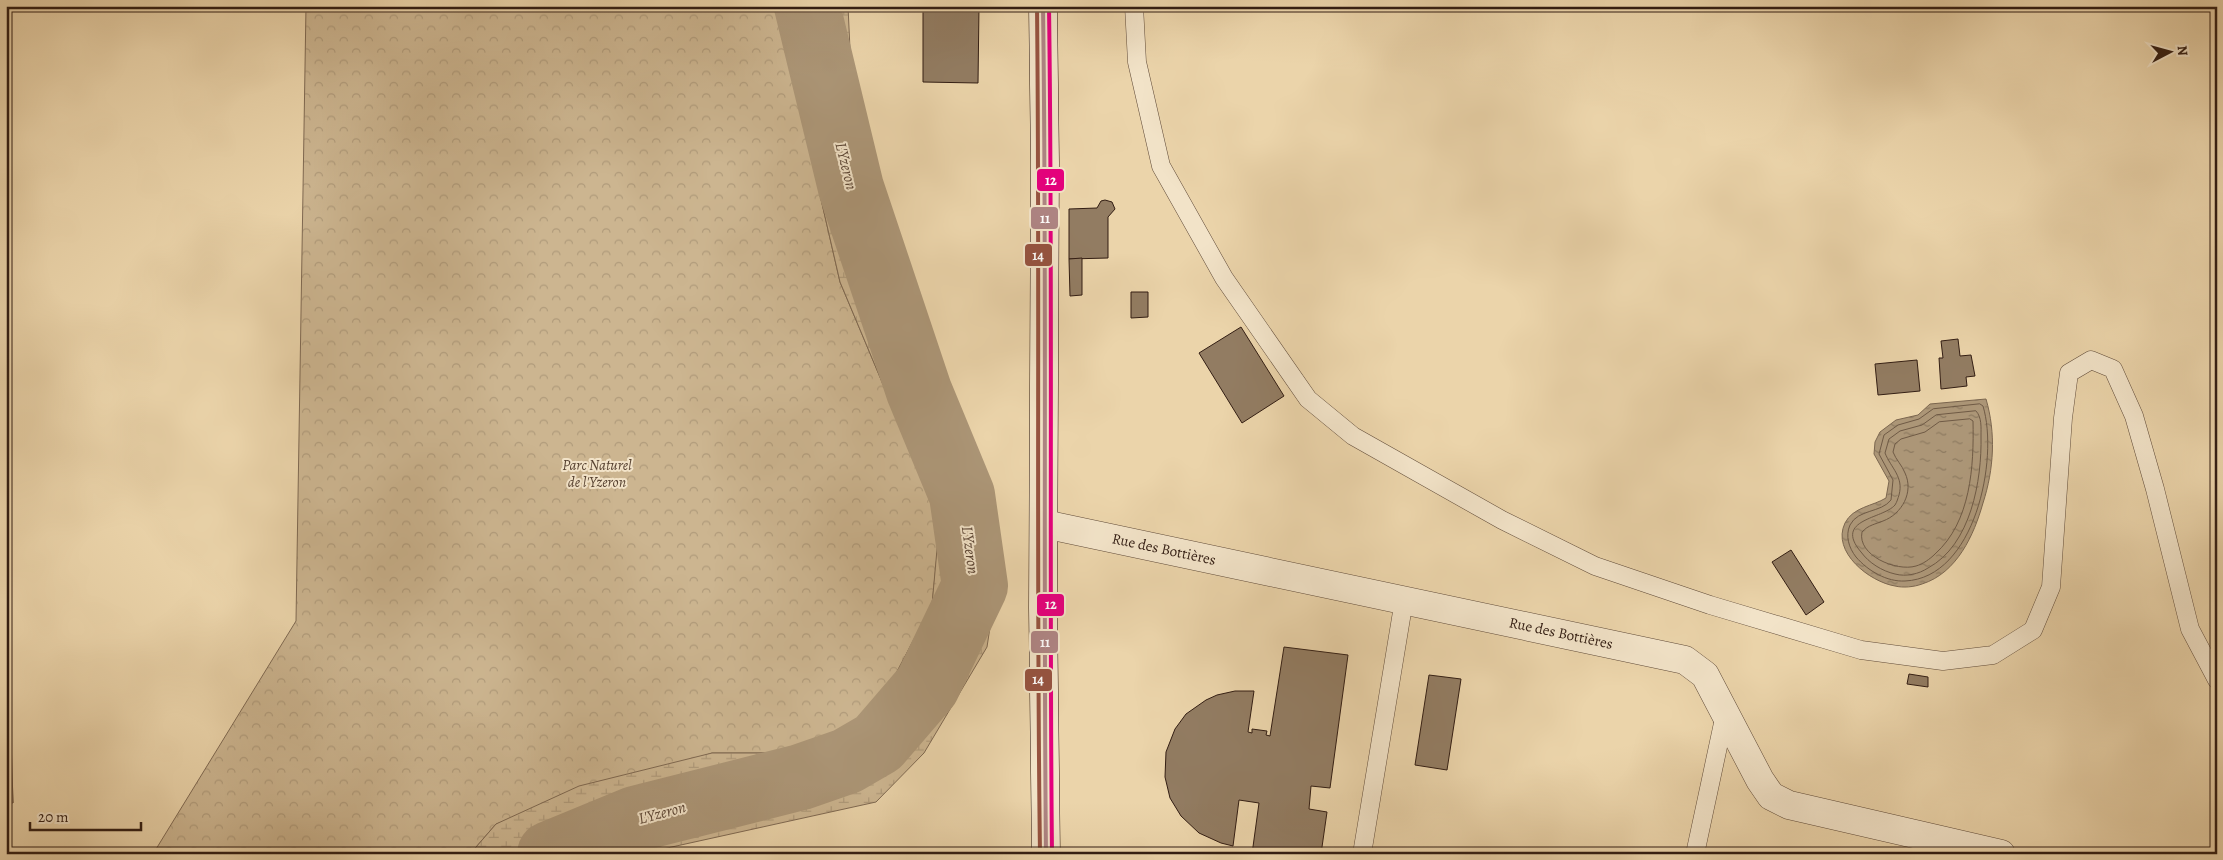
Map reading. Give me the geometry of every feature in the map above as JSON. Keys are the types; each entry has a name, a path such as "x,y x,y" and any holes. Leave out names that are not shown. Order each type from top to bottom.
{"street":[{"path":"1042,6 1045,164 1043,608 1046,854"},
{"name":"Rue des Bottières","path":"1044,524 1685,660 1705,675 1760,780 1771,796 1789,805 2001,854"}],"lane":[{"path":"1134,6 1137,62 1161,166 1224,278 1308,399 1353,436 1502,520 1595,566 1710,605 1861,650 1943,661 1993,655 2033,630 2051,586 2063,418 2069,373 2091,360 2113,369 2134,416 2155,489 2190,629 2217,680"},
{"path":"1362,854 1404,600"},
{"path":"1695,854 1725,714"}],"green space":[{"name":"Parc Naturel de l'Yzeron","path":"306,6 779,6 840,282 906,439 941,516 932,605 879,706 837,741 774,753 712,753 496,824 470,854 153,854 296,621"},
{"path":"779,6 848,6 851,71 901,280 987,474 998,575 987,647 924,753 876,802 640,854 470,854 496,824 579,786 712,753 774,753 837,741 879,706 932,605 940,516 840,282"}],"water":[{"path":"1986,399 1992,438 1990,477 1975,528 1969,540 1954,562 1945,571 1934,579 1922,584 1901,587 1875,579 1855,564 1848,555 1843,545 1842,534 1845,523 1853,513 1886,498 1889,481 1874,454 1875,442 1880,432 1896,420 1918,415 1930,404"}],"building":[{"path":"923,6 979,6 978,83 923,82"},
{"path":"1101,201 1112,202 1115,209 1108,217 1108,258 1069,259 1069,209 1097,208"},
{"path":"1082,258 1082,295 1070,296 1069,259"},
{"path":"1131,292 1148,292 1148,317 1131,318"},
{"path":"1241,327 1284,396 1242,423 1199,353"},
{"path":"1958,339 1960,356 1971,355 1975,376 1966,377 1967,386 1941,389 1939,358 1943,358 1941,341"},
{"path":"1917,360 1920,391 1878,395 1875,364"},
{"path":"1791,550 1824,602 1806,615 1772,562"},
{"path":"6,573 13,803 6,803"},
{"path":"1284,647 1348,655 1330,788 1311,786 1309,809 1327,812 1321,854 1252,854 1259,803 1239,800 1233,846 1199,833 1181,816 1170,798 1165,777 1166,752 1175,729 1186,714 1217,695 1235,691 1254,691 1248,732 1252,733 1252,729 1267,731 1266,735 1270,736"},
{"path":"1909,674 1928,677 1928,687 1907,684"},
{"path":"1429,675 1461,679 1447,770 1415,765"}],"waterway":[{"name":"L'Yzeron","path":"550,854 635,819 801,777 847,761 878,743 927,686 975,586 962,495 919,391 851,188 807,6"}],"transit line":[{"name":"14","path":"1037,6 1040,854"},
{"name":"11","path":"1043,6 1046,854"},
{"name":"12","path":"1049,6 1052,854"}]}
